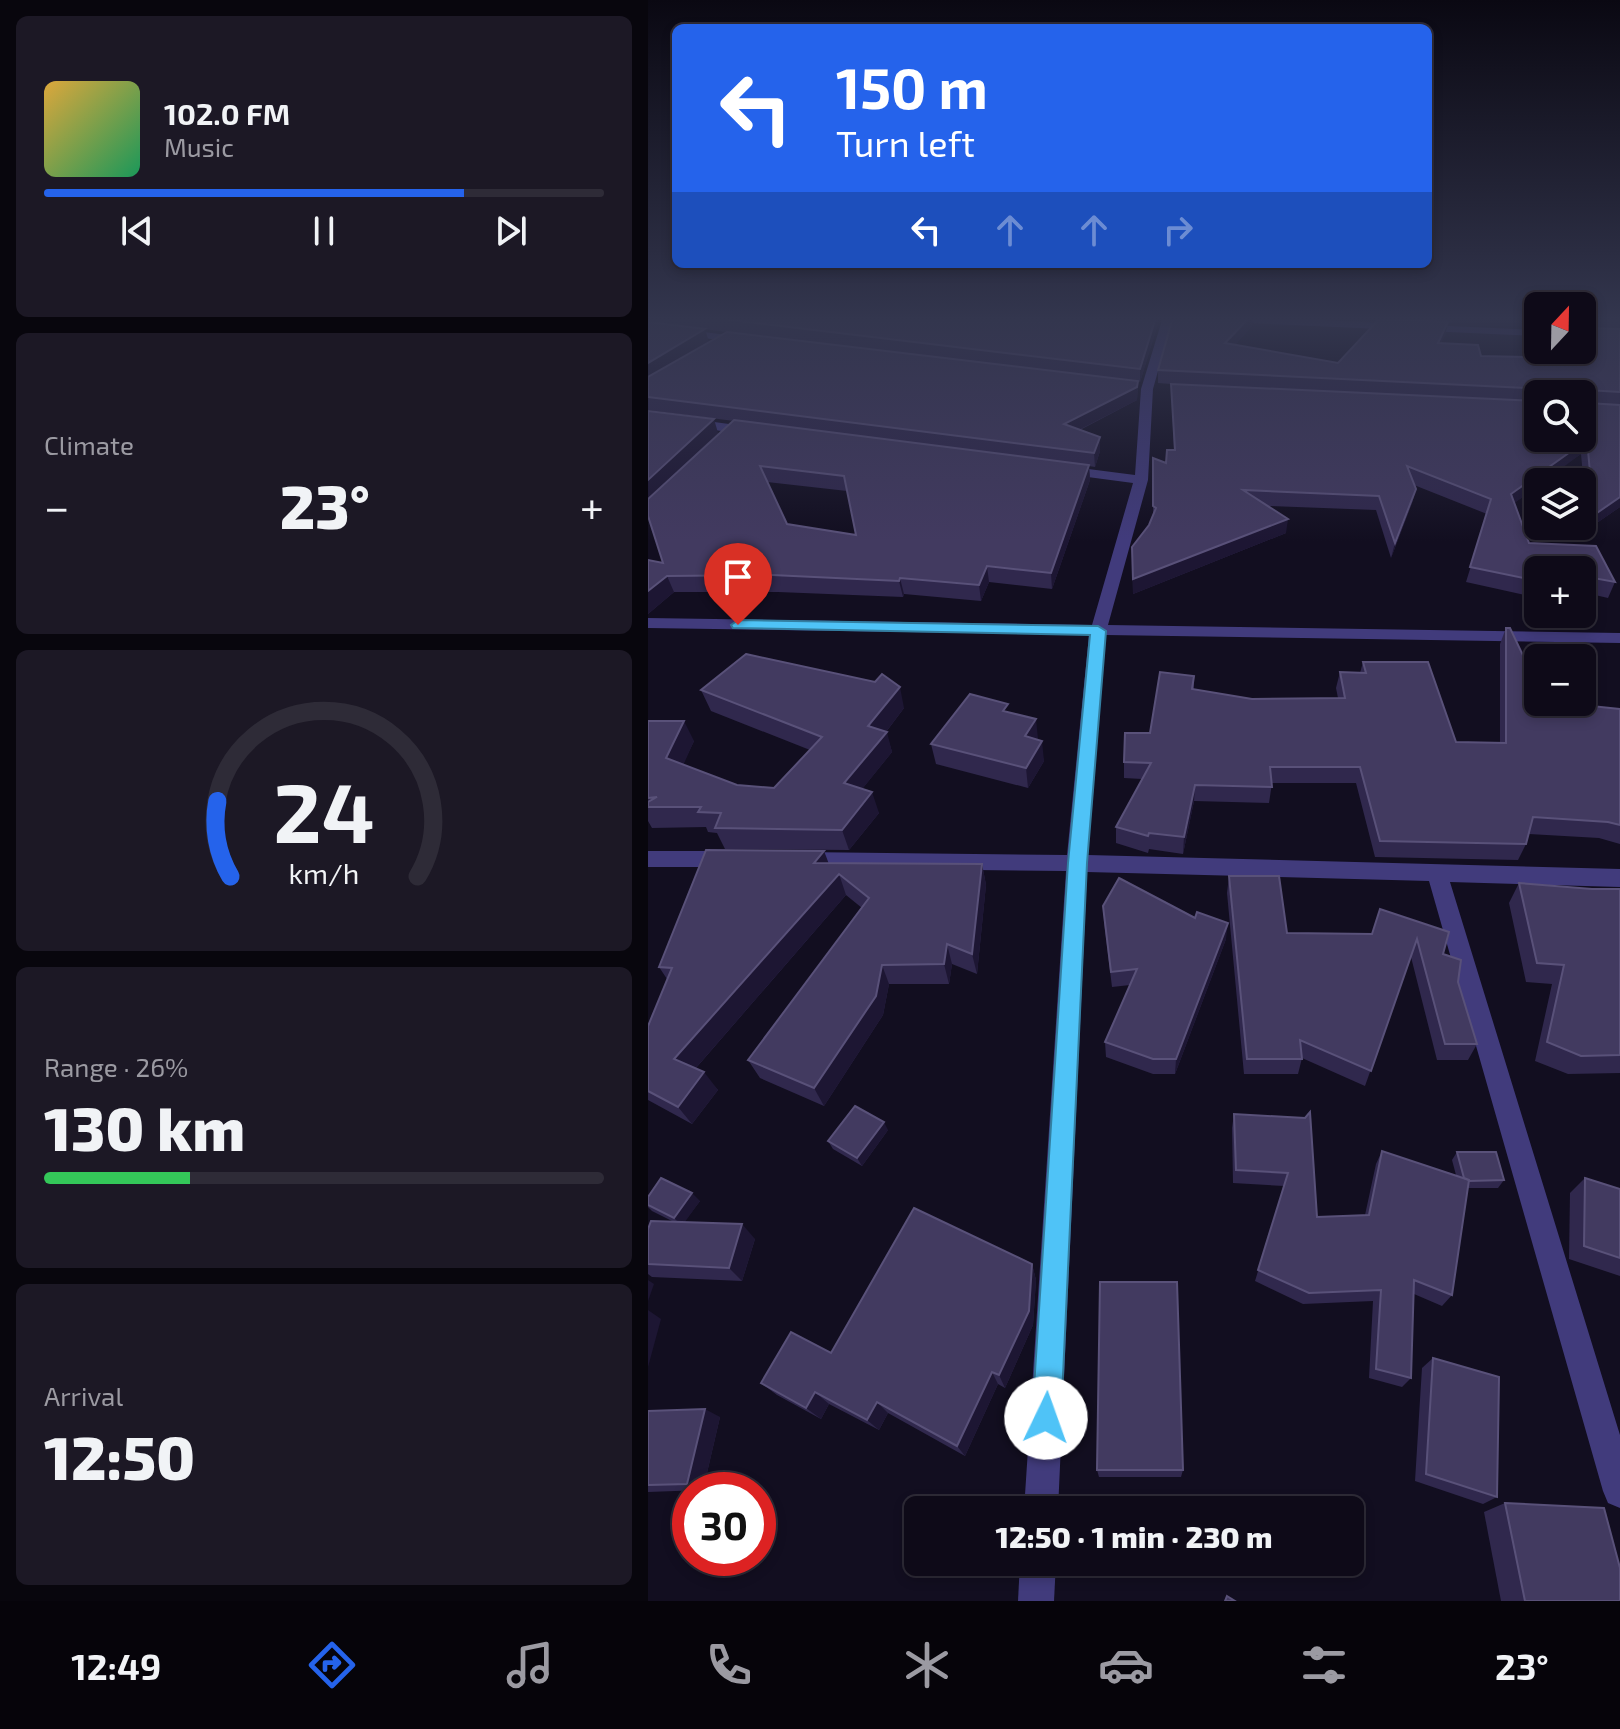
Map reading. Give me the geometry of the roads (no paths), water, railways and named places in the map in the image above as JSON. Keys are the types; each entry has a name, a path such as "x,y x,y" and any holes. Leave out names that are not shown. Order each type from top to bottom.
{"street":[{"path":"1042,1496 1077,863 1098,631 1141,480 1147,392"},
{"path":"648,417 766,433"},
{"path":"723,440 734,429"},
{"path":"1047,468 1141,480"},
{"path":"648,623 1620,638"},
{"path":"648,859 743,860"},
{"path":"775,860 1077,863 1620,878"},
{"path":"1437,873 1620,1491"},
{"path":"1036,1601 1037,1576"}]}
